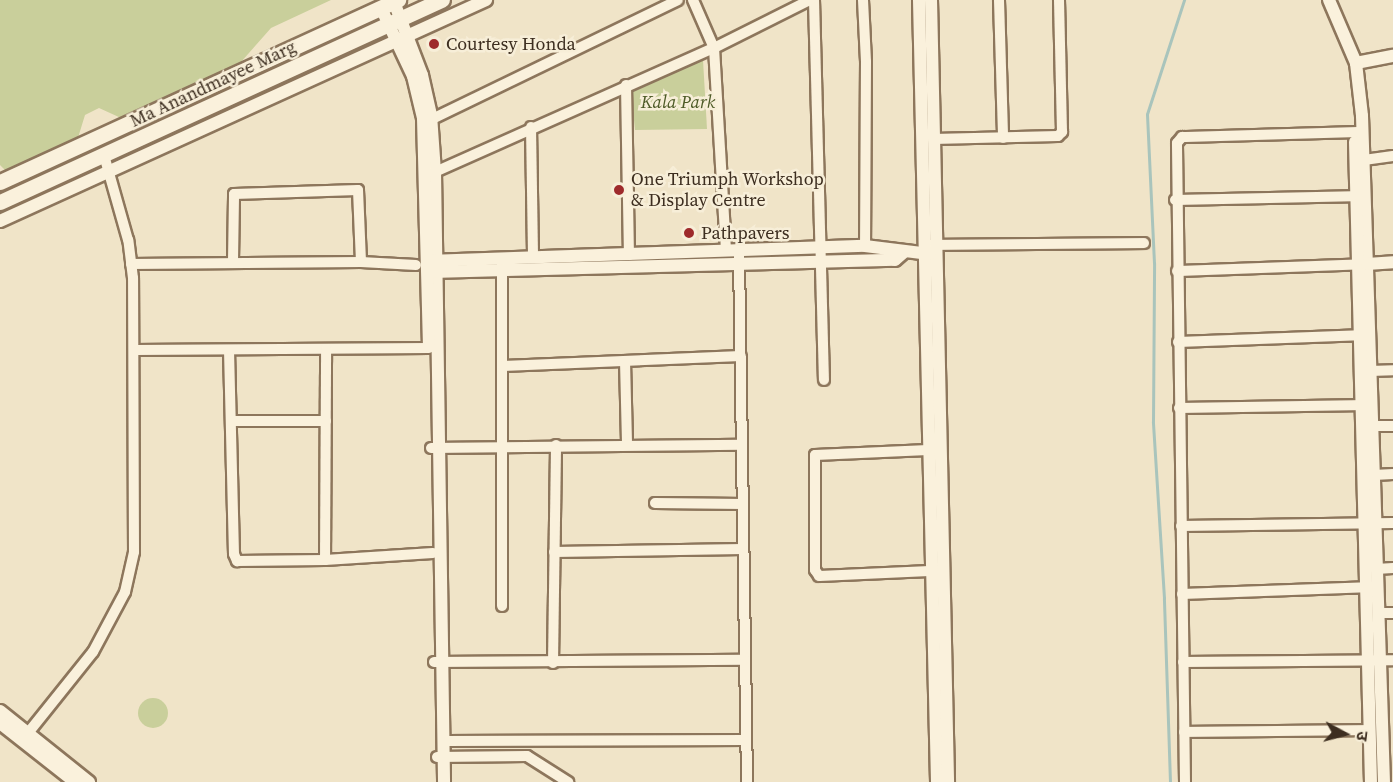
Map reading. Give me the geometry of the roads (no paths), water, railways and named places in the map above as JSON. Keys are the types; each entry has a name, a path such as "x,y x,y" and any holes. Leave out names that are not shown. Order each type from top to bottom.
{"main road":[{"name":"Ma Anandmayee Marg","path":"0,202 442,0"},
{"name":"Ma Anandmayee Marg","path":"0,182 391,3"}],"street":[{"path":"0,220 486,0"},
{"path":"432,119 678,0"},
{"path":"693,0 714,48 735,253 741,356 747,782"},
{"path":"435,172 531,127 714,48 812,0 824,380"},
{"path":"863,0 866,62 865,246"},
{"path":"919,0 948,782"},
{"path":"931,0 933,139 929,249 928,450 937,782"},
{"path":"999,0 1003,138"},
{"path":"933,139 1003,138 1062,132 1059,0"},
{"path":"1322,0 1351,67 1364,160 1360,196"},
{"path":"1329,0 1356,63 1371,524 1373,660 1370,730 1371,782"},
{"path":"391,3 397,42 413,76 423,118 435,448 438,662 445,741 436,782"},
{"path":"395,22 410,36 432,119 435,172 429,266 429,348 435,448 433,553 444,782"},
{"path":"1356,63 1393,56"},
{"path":"626,85 629,255"},
{"path":"531,127 533,258"},
{"path":"1185,782 1175,200 1177,143 1182,137 1359,132"},
{"path":"26,737 93,652 125,592 134,552 135,350 131,264 110,171 104,155"},
{"path":"1364,160 1393,156"},
{"path":"233,261 234,194 358,190 361,262"},
{"path":"1175,200 1360,196"},
{"path":"502,265 533,258 735,253 820,254 895,260 903,253 929,249 1144,243"},
{"path":"820,254 865,246 897,247 903,253"},
{"path":"131,264 233,261 361,262 429,266 502,265 735,253"},
{"path":"1177,271 1393,262"},
{"path":"502,265 502,606"},
{"path":"1178,342 1364,335"},
{"path":"1364,335 1370,371 1366,405 1372,426 1374,475 1371,524 1376,569 1372,587 1378,613 1373,660 1387,722 1384,782"},
{"path":"135,350 429,348"},
{"path":"228,350 235,558 241,562 325,560 433,553"},
{"path":"325,560 326,350"},
{"path":"503,366 741,356"},
{"path":"625,362 627,445"},
{"path":"1370,371 1393,370"},
{"path":"1179,408 1366,405"},
{"path":"231,422 326,421"},
{"path":"1372,426 1393,426"},
{"path":"435,448 503,445 742,445"},
{"path":"553,663 556,445"},
{"path":"928,450 815,455 814,570 819,576 930,571"},
{"path":"1374,475 1393,474"},
{"path":"655,502 742,504"},
{"path":"1181,526 1393,523"},
{"path":"554,552 743,549"},
{"path":"1376,569 1393,568"},
{"path":"1182,594 1372,587"},
{"path":"1378,613 1393,612"},
{"path":"438,662 744,660"},
{"path":"1183,662 1393,660"},
{"path":"0,711 75,782"},
{"path":"0,723 26,737 89,782"},
{"path":"1184,732 1370,730"},
{"path":"445,741 746,740"},
{"path":"441,757 527,756 568,782"}],"waterway":[{"path":"1170,782 1164,598 1153,421 1154,263 1147,114 1184,0"}],"place":[{"name":"Courtesy Honda","path":"434,44"},
{"name":"One Triumph Workshop & Display Centre","path":"619,190"},
{"name":"Pathpavers","path":"689,233"}],"park label":[{"name":"Kala Park","path":"678,102"}]}
